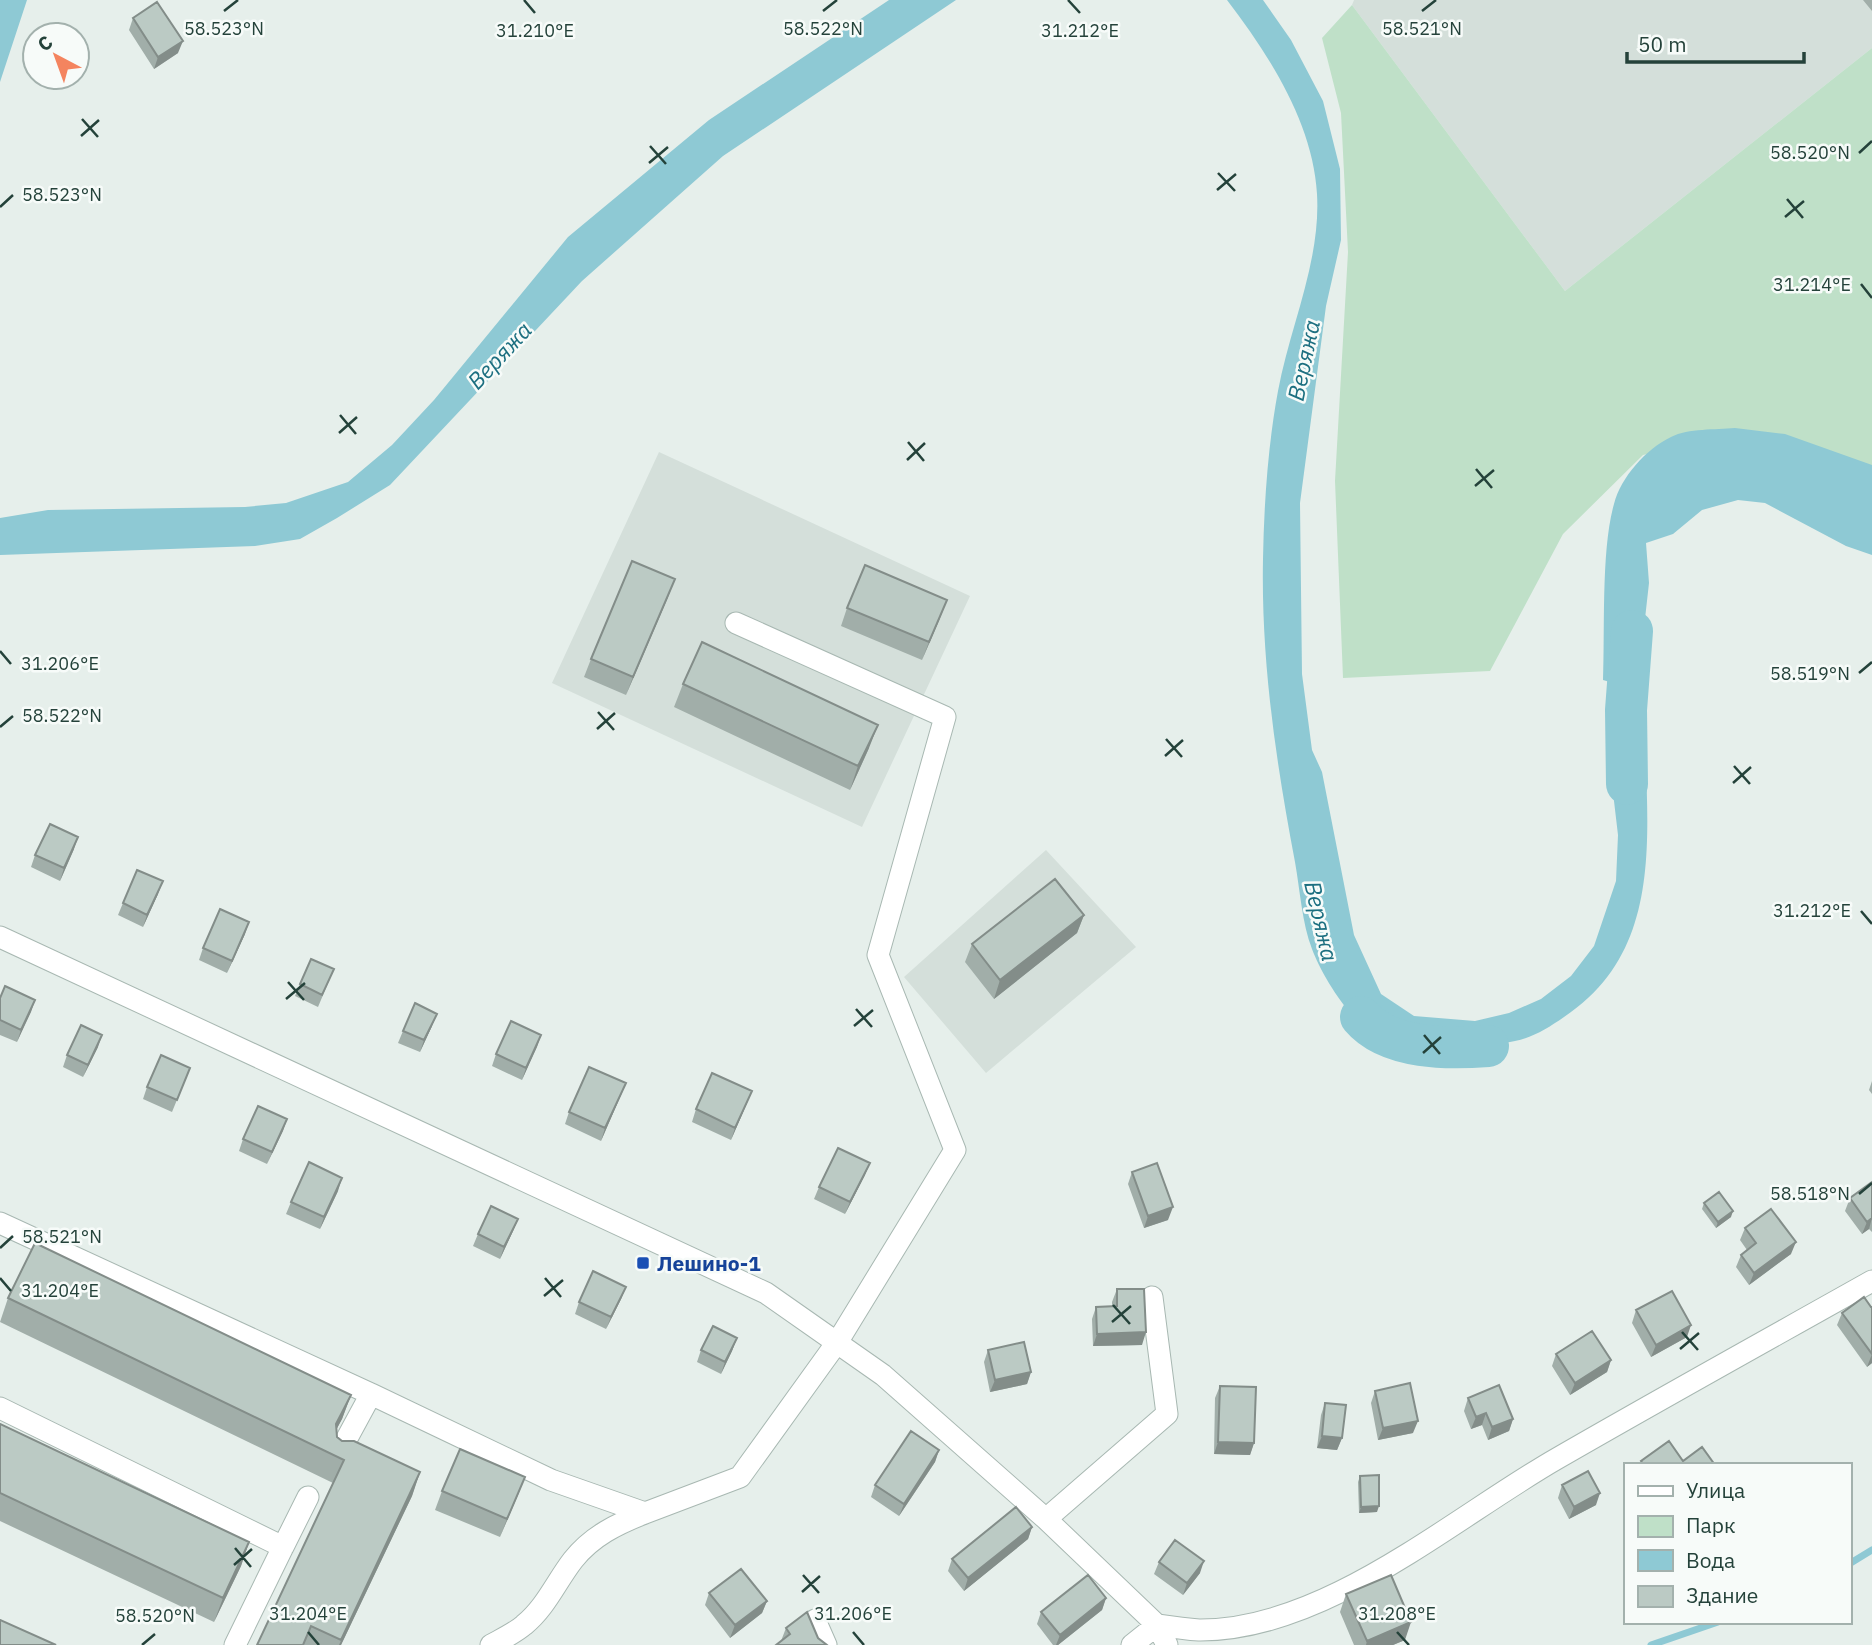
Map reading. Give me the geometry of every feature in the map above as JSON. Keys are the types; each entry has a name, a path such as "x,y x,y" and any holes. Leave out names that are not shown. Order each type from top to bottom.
{"street":[{"path":"491,1645 524,1625 556,1590 573,1560 612,1526 740,1477 838,1340 956,1150 878,955 945,717 736,623"},
{"path":"0,937 766,1293 838,1340 884,1375 1046,1519 1157,1625 1167,1645"},
{"path":"0,1223 551,1480 645,1513"},
{"path":"1132,1645 1157,1625 1200,1630 1255,1622 1314,1603 1361,1582 1556,1459 1872,1281"},
{"path":"1046,1519 1167,1414 1153,1297"},
{"path":"339,1454 371,1394"},
{"path":"0,1408 283,1547"},
{"path":"235,1645 308,1497"},
{"path":"815,1620 826,1645"}],"shaded area":[{"path":"1354,0 1872,0 1872,48 1565,291 1352,5"},
{"path":"659,452 970,596 862,827 552,683"},
{"path":"1046,850 1136,947 986,1073 904,977"}],"green space":[{"path":"1352,5 1565,291 1872,48 1872,466 1740,432 1643,455 1563,534 1490,671 1343,678 1335,481 1348,252 1341,113 1322,38"}],"water":[{"path":"0,0 27,0 0,82"},
{"path":"889,0 956,0 723,156 582,281 390,485 300,539 255,546 0,555 0,518 48,510 245,507 286,503 348,482 392,445 434,400 568,237 709,120"},
{"path":"1227,0 1263,0 1291,40 1323,101 1340,169 1341,240 1326,306 1300,503 1302,674 1312,750 1322,772 1354,935 1381,994 1414,1016 1475,1021 1509,1013 1541,999 1571,976 1594,946 1616,881 1618,835 1612,784 1613,722 1645,732 1647,850 1643,889 1634,925 1619,959 1596,990 1558,1021 1541,1032 1522,1039 1484,1046 1446,1047 1409,1044 1379,1036 1359,1022 1339,998 1323,972 1309,939 1271,711 1264,635 1263,559 1267,474 1275,411 1283,367 1310,269 1317,219 1317,194 1314,168 1298,116 1273,67"},
{"path":"1735,428 1785,434 1872,465 1872,555 1846,546 1765,503 1738,500 1702,510 1673,534 1646,543 1649,583 1637,690 1603,680 1607,543 1614,504 1622,484 1644,456 1671,437 1694,431"}],"building":[{"path":"157,2 183,41 158,57 133,18"},
{"path":"632,561 675,579 633,677 591,659"},
{"path":"865,565 947,600 929,642 847,608"},
{"path":"702,642 878,725 858,766 683,684"},
{"path":"50,824 78,837 64,868 35,855"},
{"path":"137,870 163,881 147,915 123,903"},
{"path":"1055,879 1084,915 1000,980 972,944"},
{"path":"220,909 249,922 232,961 203,948"},
{"path":"311,959 334,969 322,995 300,984"},
{"path":"5,986 35,1000 21,1030 0,1020 0,998"},
{"path":"415,1003 437,1014 424,1040 403,1031"},
{"path":"511,1021 541,1035 526,1068 496,1054"},
{"path":"81,1025 102,1035 88,1065 67,1055"},
{"path":"161,1055 190,1068 177,1100 147,1087"},
{"path":"589,1067 626,1083 605,1128 569,1112"},
{"path":"712,1073 752,1091 735,1128 696,1109"},
{"path":"258,1106 287,1119 272,1152 243,1139"},
{"path":"838,1148 870,1163 850,1202 819,1187"},
{"path":"309,1162 342,1178 324,1217 291,1202"},
{"path":"1157,1163 1173,1207 1148,1216 1132,1172"},
{"path":"1872,1182 1872,1218 1867,1222 1850,1198"},
{"path":"1719,1192 1733,1211 1718,1222 1704,1203"},
{"path":"491,1206 518,1219 504,1247 478,1234"},
{"path":"1771,1209 1796,1242 1754,1273 1741,1255 1756,1243 1745,1228"},
{"path":"35,1243 351,1395 336,1424 337,1437 342,1441 354,1441 420,1472 341,1640 311,1626 303,1645 257,1645 344,1460 8,1298"},
{"path":"593,1271 626,1287 611,1317 579,1302"},
{"path":"1117,1289 1144,1289 1146,1332 1097,1334 1096,1307 1117,1306"},
{"path":"1672,1291 1691,1325 1656,1345 1636,1310"},
{"path":"1864,1297 1872,1307 1872,1354 1842,1313"},
{"path":"713,1326 737,1338 725,1362 701,1350"},
{"path":"1592,1331 1611,1360 1575,1383 1556,1354"},
{"path":"1024,1342 1031,1372 995,1380 988,1350"},
{"path":"1410,1383 1418,1421 1383,1428 1375,1391"},
{"path":"1499,1385 1513,1419 1492,1427 1486,1413 1476,1417 1468,1398"},
{"path":"1220,1386 1256,1387 1254,1443 1218,1442"},
{"path":"1325,1403 1346,1405 1342,1438 1322,1436"},
{"path":"0,1424 249,1542 223,1598 0,1493"},
{"path":"911,1431 939,1450 904,1504 875,1485"},
{"path":"1669,1441 1683,1461 1702,1447 1714,1463 1642,1463 1641,1461"},
{"path":"460,1449 525,1477 507,1519 442,1491"},
{"path":"1588,1471 1600,1493 1574,1507 1562,1485"},
{"path":"1379,1475 1379,1506 1361,1507 1360,1476"},
{"path":"1016,1507 1032,1527 968,1578 952,1559"},
{"path":"1175,1540 1204,1561 1187,1583 1159,1562"},
{"path":"741,1569 767,1601 735,1625 709,1593"},
{"path":"1088,1575 1106,1598 1060,1635 1041,1612"},
{"path":"1391,1575 1411,1622 1367,1641 1346,1594"},
{"path":"807,1612 818,1638 827,1645 776,1645 790,1634 786,1628"},
{"path":"0,1620 56,1645 0,1645"}],"waterway":[{"name":"Веряжа","path":"1627,784 1626,710 1632,631"},
{"name":"Веряжа","path":"1361,1017 1373,1028 1403,1041 1438,1047 1488,1046"},
{"path":"1851,1563 1872,1550"},
{"path":"1651,1645 1712,1624"}],"place":[{"name":"Лешино-1","path":"643,1263"}]}
